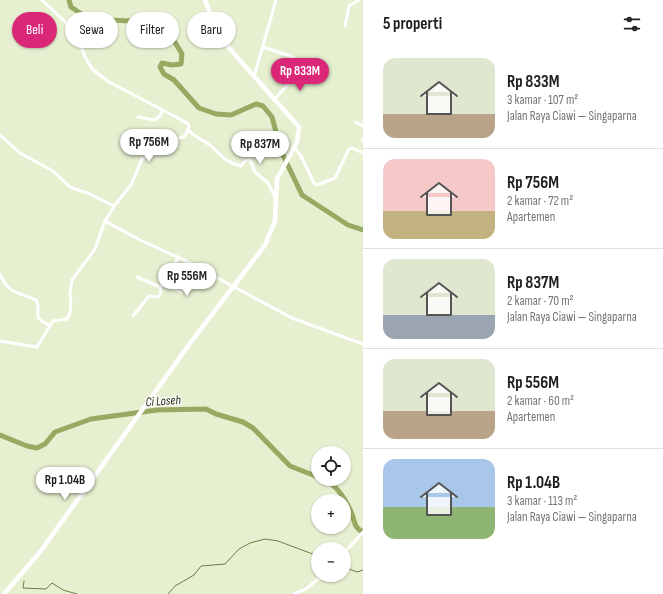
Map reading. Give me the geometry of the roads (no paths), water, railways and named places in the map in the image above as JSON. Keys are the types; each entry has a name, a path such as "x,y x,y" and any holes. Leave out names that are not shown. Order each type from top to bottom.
{"main road":[{"path":"4,594 40,552 191,342 224,301 232,287 265,245 271,233 275,221 275,190 280,171 289,158 294,147 299,135 299,127 254,77 223,39 205,0"}],"street":[{"path":"42,0 78,34 84,55 92,68 108,82 188,124 189,130 209,145 220,157 241,166 246,160 250,160 255,172 268,183 276,202"},
{"path":"254,77 276,1 271,0"},
{"path":"345,26 349,7 359,0"},
{"path":"263,47 293,57 301,64 311,68 317,74"},
{"path":"274,100 290,82 292,73 301,64"},
{"path":"290,82 299,84 307,83"},
{"path":"138,117 154,120 159,117 163,110"},
{"path":"354,122 363,126"},
{"path":"0,341 37,347 49,325 53,321 67,319 70,313 72,280 95,249 105,220 131,185 142,159 148,155 159,154 170,141 184,136 189,130"},
{"path":"0,135 20,153 53,171 70,187 90,194 114,206"},
{"path":"294,147 300,154 314,183 317,185 336,178 349,149 352,148 363,153"},
{"path":"105,220 140,240 194,265 232,287 292,318 363,344"},
{"path":"160,286 178,257"},
{"path":"163,283 181,292 194,265"},
{"path":"0,274 9,289 18,295 36,300 38,304 36,313 38,318 49,325"},
{"path":"137,277 160,286"},
{"path":"133,316 149,296 159,297 161,291 160,286"},
{"path":"351,545 362,533"},
{"path":"294,594 302,593 315,582"}],"waterway":[{"path":"69,0 71,7 83,15 108,20 132,21 152,27 173,39 182,54 181,64 172,65 162,63 160,67 164,74 174,80 199,108 216,114 231,115 256,104 263,106 272,117 281,151 302,195 348,225 363,230"},
{"name":"Ci Loseh","path":"0,435 27,446 37,448 45,444 55,432 91,419 157,410 206,409 216,414 243,422 253,428 290,466 311,474"},
{"name":"Ci Loseh","path":"334,486 341,494 350,509 356,527 363,532"},
{"path":"168,594 175,586 194,575 201,566 225,564 239,549 250,543 265,539 278,541 311,553"},
{"path":"351,570 357,572 363,570"},
{"path":"24,581 23,588 46,589 52,583 63,590 77,594"}]}
